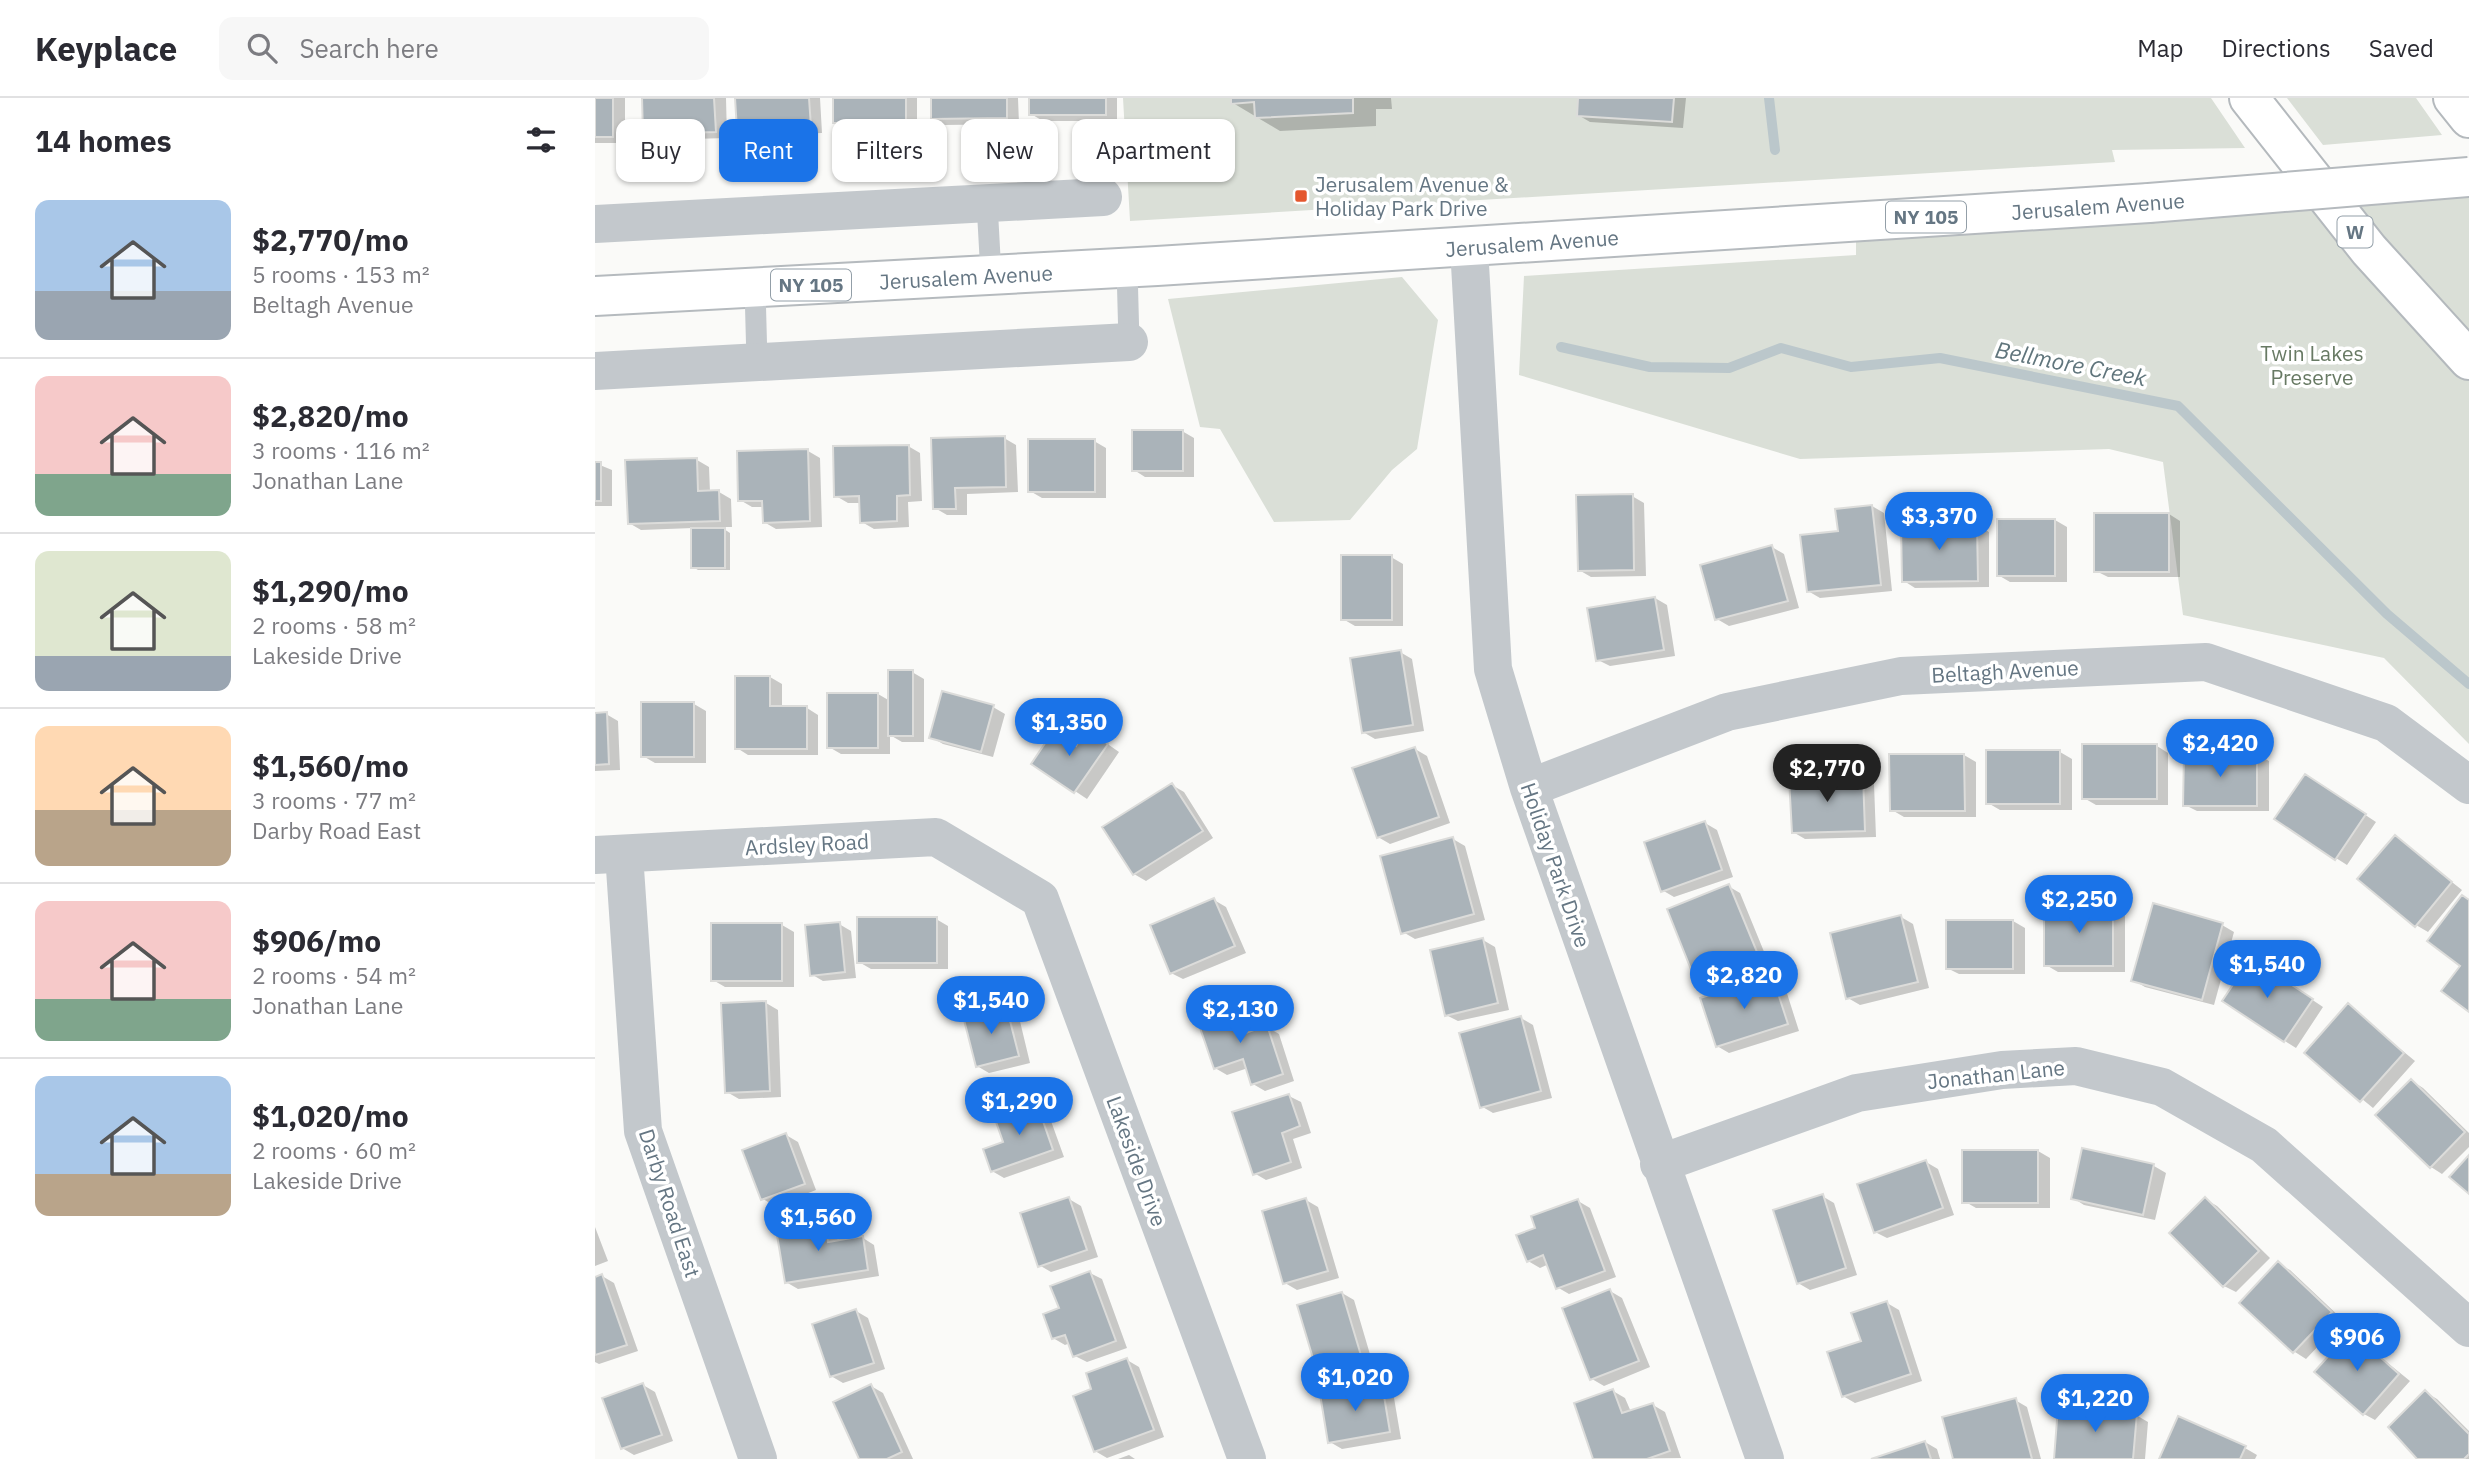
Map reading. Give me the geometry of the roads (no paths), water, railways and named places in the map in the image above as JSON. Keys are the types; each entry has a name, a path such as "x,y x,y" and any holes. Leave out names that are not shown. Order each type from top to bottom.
{"main road":[{"name":"W","path":"2249,98 2369,250 2469,360"},
{"path":"2453,98 2469,118"},
{"name":"Jerusalem Avenue","path":"595,296 1469,247 2150,203 2469,177"}],"street":[{"path":"595,224 1103,197"},
{"name":"Holiday Park Drive","path":"1469,247 1493,669 1529,788 1659,1164 1765,1459"},
{"path":"595,371 1129,342"},
{"name":"Beltagh Avenue","path":"1529,788 1727,712 1901,676 2206,662 2386,723 2469,785"},
{"name":"Ardsley Road","path":"609,855 936,837 1008,879"},
{"name":"Darby Road East","path":"609,855 643,1131 758,1459"},
{"name":"Lakeside Drive","path":"1008,879 1040,899 1247,1459"},
{"name":"Jonathan Lane","path":"1659,1164 1857,1093 2002,1070 2076,1066 2162,1087 2264,1145 2469,1328"}],"lane":[{"path":"987,203 991,275"},
{"path":"1127,268 1129,342"},
{"path":"755,288 757,362"}],"waterway":[{"name":"Bellmore Creek","path":"1769,98 1775,150"},
{"name":"Bellmore Creek","path":"1561,347 1650,367 1729,368 1781,348 1851,367 1940,358 2178,406 2387,614 2469,684"}],"place":[{"name":"Jerusalem Avenue & Holiday Park Drive","path":"1301,196"}],"park label":[{"name":"Twin Lakes Preserve","path":"2312,365"}]}
